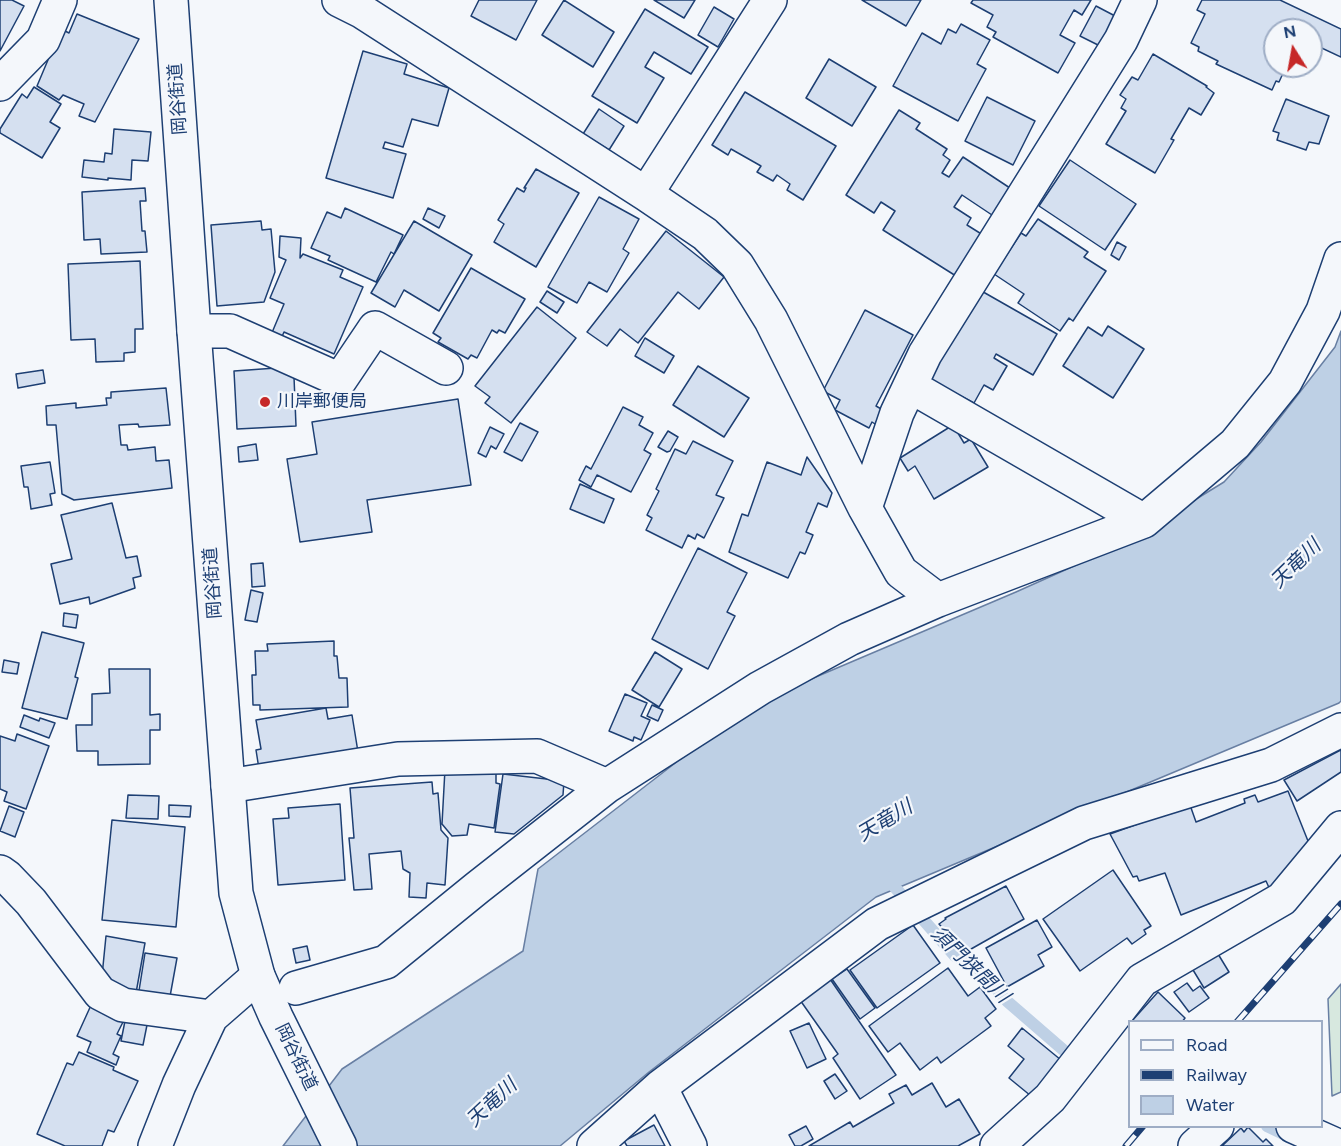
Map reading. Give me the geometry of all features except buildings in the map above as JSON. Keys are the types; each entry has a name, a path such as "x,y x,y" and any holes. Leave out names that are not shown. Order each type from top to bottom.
{"street":[{"path":"0,84 43,40 60,0"},
{"name":"岡谷街道","path":"171,0 236,893 258,976 340,1146"},
{"path":"646,194 770,0"},
{"path":"865,508 897,413 924,354 1121,40 1140,0"},
{"path":"357,4 705,234 737,266 771,320 865,508 901,572 938,600"},
{"path":"296,988 386,962 607,786 760,688 849,639 938,600 1144,521 1235,444 1285,382 1323,310 1341,259"},
{"path":"194,331 230,331 340,380 375,328 446,368"},
{"path":"910,386 1144,521"},
{"path":"594,1146 660,1087 876,924 1084,823 1271,765 1341,730"},
{"path":"228,786 398,759 537,756 607,786"},
{"path":"997,1146 1050,1098 1142,980 1282,899 1341,828"},
{"path":"0,872 31,902 100,993 123,1005 211,1017"},
{"path":"155,1146 179,1085 211,1017 258,976"},
{"path":"660,1087 690,1146"},
{"path":"1195,1146 1215,1128"},
{"path":"1296,1128 1338,1146"}],"shaded area":[{"path":"1341,984 1341,1092 1332,1096 1328,999"}],"water":[{"name":"天竜川","path":"1341,331 1341,701 1339,703 876,897 649,1072 560,1146 283,1146 342,1069 523,951 538,869 731,720 797,685 1123,544 1224,482 1261,442 1335,347"}],"waterway":[{"name":"須門狭間川","path":"885,876 955,956 978,968 1008,1002 1068,1054"},
{"name":"須門狭間川","path":"1271,1128 1292,1138"}],"railway":[{"path":"1239,1020 1341,904"},
{"path":"1126,1146 1141,1128"}],"place":[{"name":"川岸郵便局","path":"265,402"}]}
